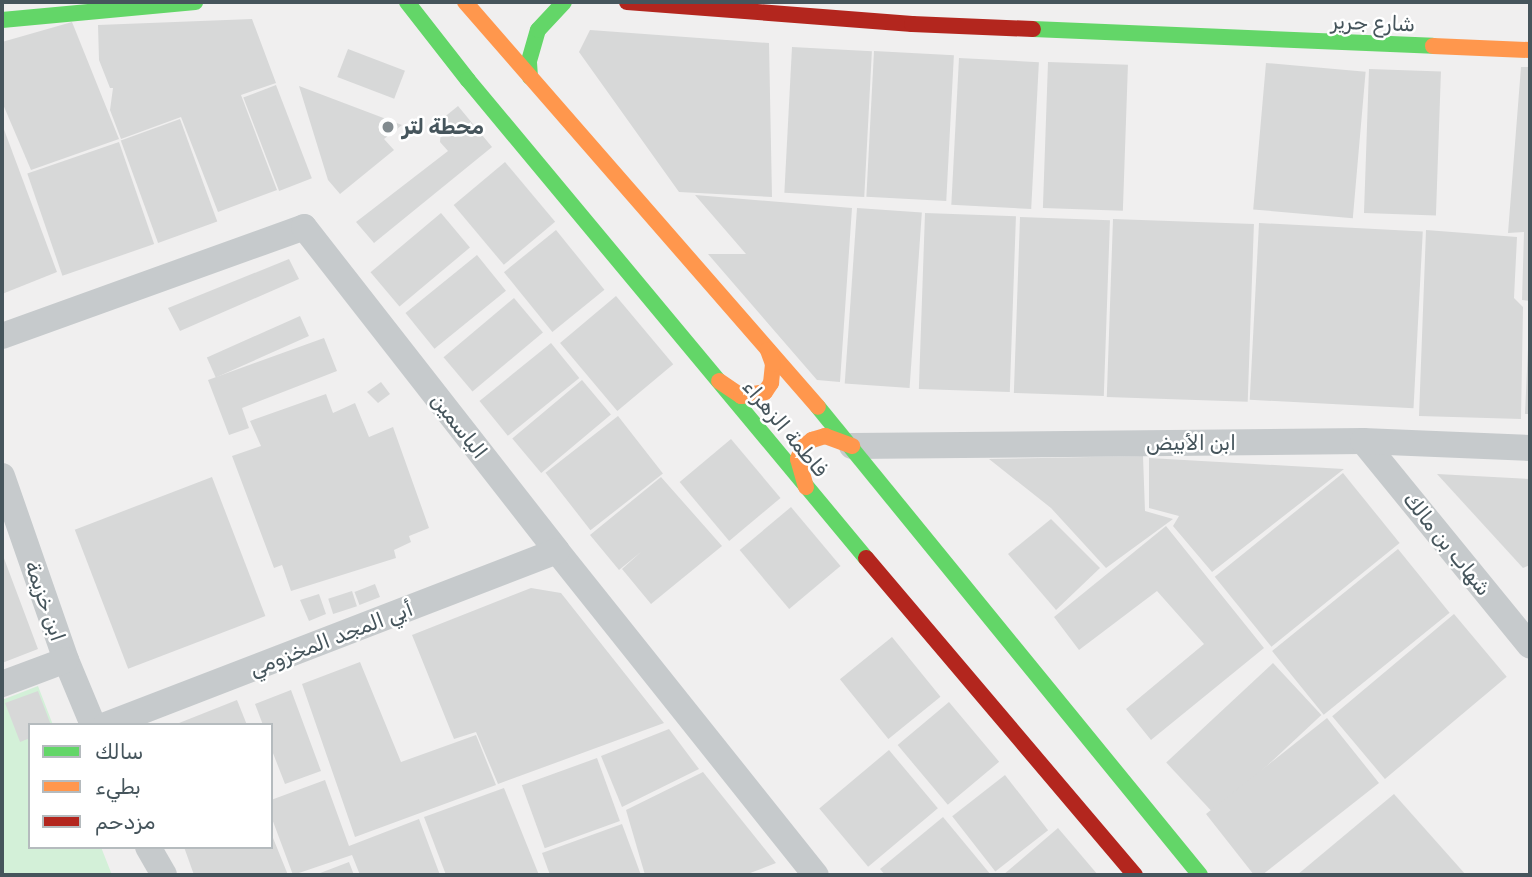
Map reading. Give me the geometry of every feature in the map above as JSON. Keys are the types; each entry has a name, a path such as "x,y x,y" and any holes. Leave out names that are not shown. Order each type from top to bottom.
{"main road":[{"path":"2,20 195,2"},
{"name":"فاطمة الزهراء","path":"407,2 719,382 1135,875"},
{"path":"459,2 470,7 852,446 1200,875"},
{"path":"530,77 529,61 537,30 564,2"},
{"name":"شارع جرير","path":"627,2 912,24 1530,50"},
{"path":"430,5 433,35"},
{"path":"719,382 741,396 765,392 771,383 773,364 768,350"},
{"path":"806,486 798,459 802,448 812,440 825,436 852,446"}],"street":[{"name":"الياسمين","path":"2,336 304,227 556,551 815,875"},
{"name":"ابن الأبيض","path":"852,446 1363,441 1530,448"},
{"name":"شهاب بن مالك","path":"1363,441 1530,646"},
{"name":"ابن خزيمة","path":"2,476 66,660 92,723"},
{"name":"أبي المجد المخزومي","path":"111,723 556,551"},
{"path":"2,684 66,660"},
{"path":"149,849 164,875"}],"green space":[{"path":"38,686 52,723 28,723 28,849 102,849 112,875 2,875 2,700"}],"building":[{"path":"252,19 276,83 241,95 277,190 218,212 181,117 121,139 110,110 113,88 110,88 99,60 98,25"},
{"path":"72,22 119,139 31,170 2,102 2,42"},
{"path":"590,30 769,43 772,197 679,192 579,52"},
{"path":"792,47 872,51 864,197 784,193"},
{"path":"348,49 405,71 394,99 337,77"},
{"path":"874,51 954,55 946,201 866,197"},
{"path":"959,58 1039,62 1031,209 951,205"},
{"path":"1048,62 1128,65 1123,211 1043,208"},
{"path":"1266,63 1366,72 1353,218 1253,209"},
{"path":"1521,67 1530,67 1530,301 1522,300 1524,232 1508,233"},
{"path":"1369,69 1441,72 1436,215 1364,213"},
{"path":"276,85 312,178 279,191 243,98"},
{"path":"299,86 402,125 384,139 394,150 340,194 328,180"},
{"path":"458,106 492,147 374,243 356,222 448,151 440,142 442,119"},
{"path":"180,119 217,221 158,243 121,141"},
{"path":"2,124 57,272 2,294"},
{"path":"119,142 154,244 62,276 27,174"},
{"path":"505,162 555,222 504,265 454,205"},
{"path":"695,195 852,208 840,382 817,380 708,254 746,254"},
{"path":"857,208 922,213 910,388 845,384"},
{"path":"441,213 470,247 399,307 371,272"},
{"path":"925,213 1016,216 1010,392 919,389"},
{"path":"1020,217 1110,220 1104,396 1014,393"},
{"path":"1113,219 1254,224 1248,402 1107,397"},
{"path":"1259,223 1423,232 1414,408 1250,400"},
{"path":"556,230 604,290 552,332 504,272"},
{"path":"1426,230 1517,237 1514,298 1523,307 1521,419 1419,416"},
{"path":"477,255 506,291 434,349 406,313"},
{"path":"289,259 299,279 180,331 168,308"},
{"path":"616,296 673,364 617,411 560,343"},
{"path":"514,298 543,332 472,392 444,357"},
{"path":"300,316 309,336 216,378 207,357"},
{"path":"324,338 337,371 242,408 249,428 229,435 208,380"},
{"path":"551,343 579,378 508,436 480,401"},
{"path":"1528,348 1530,414 1525,414"},
{"path":"582,380 611,414 541,473 512,438"},
{"path":"381,382 390,394 378,403 367,392"},
{"path":"326,394 333,413 355,403 369,437 393,427 429,528 409,536 411,542 394,550 396,558 291,591 282,565 274,568 232,456 261,446 250,421"},
{"path":"618,416 663,474 590,530 546,473"},
{"path":"731,439 780,498 729,541 680,482"},
{"path":"1143,456 1145,511 1173,519 1106,568 1051,508 989,459"},
{"path":"1149,458 1344,469 1212,572 1173,526 1179,516 1149,508"},
{"path":"1343,473 1400,543 1271,647 1215,577"},
{"path":"1437,474 1530,479 1530,565 1523,568"},
{"path":"212,477 265,616 128,669 75,530"},
{"path":"661,477 722,546 651,604 622,569 641,552 619,570 590,535"},
{"path":"791,507 840,566 789,609 740,550"},
{"path":"1051,519 1100,568 1056,610 1008,554"},
{"path":"1166,526 1264,648 1151,740 1126,709 1204,644 1157,591 1079,650 1054,617"},
{"path":"1398,549 1450,613 1324,715 1272,651"},
{"path":"2,553 38,649 2,663"},
{"path":"375,584 380,597 359,605 354,592"},
{"path":"531,588 561,593 664,723 498,784 476,732 454,739 412,635"},
{"path":"352,591 357,606 333,614 328,599"},
{"path":"319,594 326,614 309,621 300,600"},
{"path":"1454,614 1507,677 1385,779 1332,716"},
{"path":"892,637 940,697 888,739 840,679"},
{"path":"360,662 401,762 476,735 496,785 355,837 302,684"},
{"path":"1273,663 1321,715 1215,814 1166,763"},
{"path":"291,690 321,771 285,784 273,753 273,723 262,723 255,704"},
{"path":"38,691 50,723 28,723 28,739 20,742 5,703"},
{"path":"237,700 246,723 179,723"},
{"path":"949,702 999,762 948,805 898,745"},
{"path":"1327,718 1379,783 1262,875 1254,875 1206,814"},
{"path":"669,729 699,769 622,807 601,756"},
{"path":"889,750 938,808 868,867 819,808"},
{"path":"597,758 620,821 545,848 522,785"},
{"path":"703,772 776,863 745,875 645,875 626,810"},
{"path":"1005,775 1048,830 995,871 952,816"},
{"path":"325,780 349,846 419,819 440,875 360,875 352,855 293,875 273,821 273,799"},
{"path":"504,788 539,875 446,875 424,817"},
{"path":"1394,794 1466,875 1297,875"},
{"path":"943,817 991,875 885,875 880,869"},
{"path":"622,824 641,875 550,875 542,853"},
{"path":"1058,828 1098,875 1003,875"},
{"path":"273,838 288,875 194,875 185,849 273,849"},
{"path":"349,862 354,875 315,875"}],"traffic: fast":[{"path":"2,20 195,2"},
{"path":"407,2 468,80 866,558"},
{"path":"530,77 529,61 538,30 564,2"},
{"path":"1033,29 1433,46"},
{"path":"818,407 1200,875"}],"traffic: slow":[{"path":"465,2 818,407"},
{"path":"1433,46 1530,50"},
{"path":"719,381 741,396 765,392 771,383 773,364 768,350"},
{"path":"806,487 798,459 802,448 812,440 825,436 852,446"}],"traffic: jam":[{"path":"627,2 912,24 1033,29"},
{"path":"866,558 1135,875"}],"place":[{"name":"محطة لتر","path":"388,127"}]}
